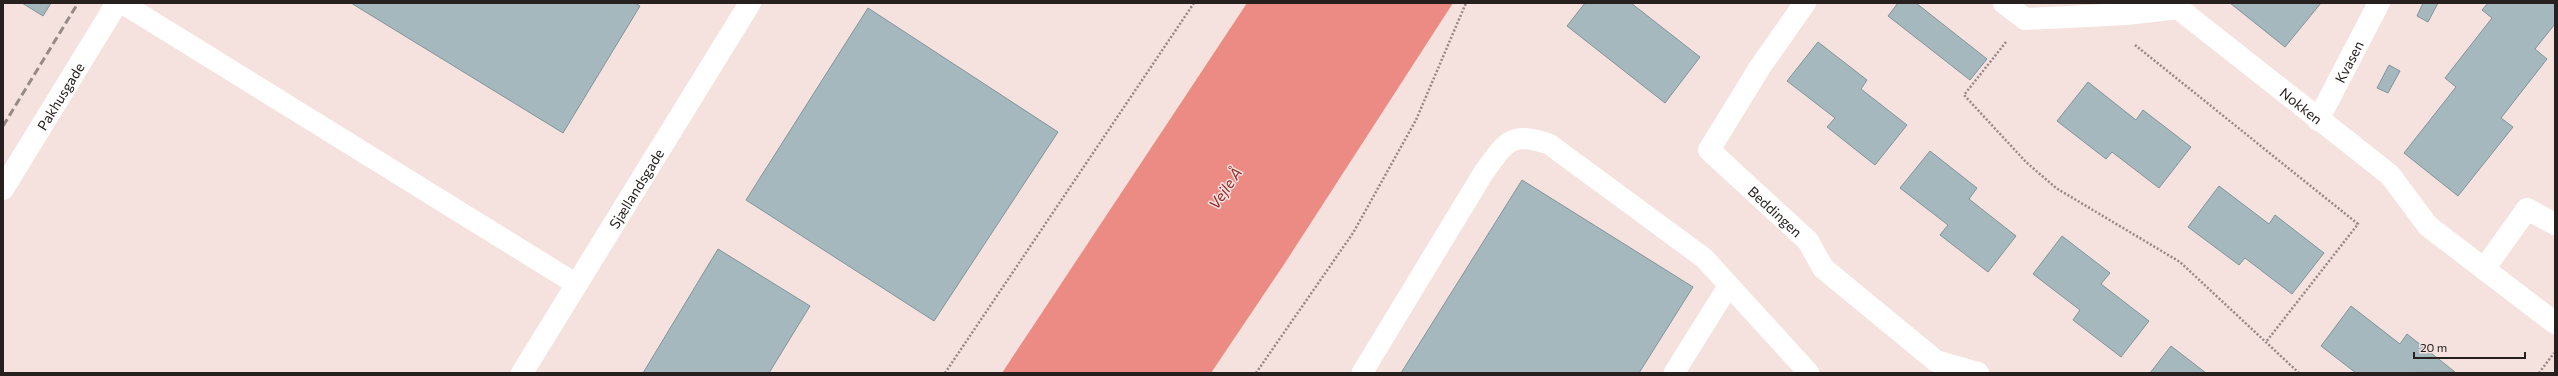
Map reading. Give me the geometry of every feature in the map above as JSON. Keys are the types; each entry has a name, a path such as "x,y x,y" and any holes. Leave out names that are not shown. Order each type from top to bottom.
{"street":[{"name":"Pakhusgade","path":"3,189 117,3"},
{"name":"Sjællandsgade","path":"522,373 750,3"},
{"name":"Beddingen","path":"1805,3 1760,67 1710,150 1808,241 1823,268 1936,361 1978,373"},
{"path":"2004,3 2025,19"},
{"name":"Kvasen","path":"2318,120 2379,3"},
{"name":"Nokken","path":"2025,19 2130,9 2178,8 2318,120 2390,175 2428,226 2555,323"},
{"path":"2484,269 2527,209 2555,224"}],"lane":[{"path":"122,3 576,284"},
{"path":"1362,373 1484,172 1504,144 1521,138 1549,144 1704,258 1809,373"},
{"path":"1674,373 1729,285"}],"path":[{"path":"945,373 1194,3"},
{"path":"1256,373 1353,233 1416,120 1466,3"},
{"path":"2130,9 2127,38 2358,224 2266,342"},
{"path":"2025,19 1964,95 2026,162 2056,188 2180,262 2299,373"},
{"path":"2539,373 2555,351"}],"water":[{"name":"Vejle Å","path":"1247,3 1453,3 1283,266 1211,373 1002,373"}],"building":[{"path":"22,3 51,3 43,16"},
{"path":"351,3 635,3 640,6 563,133"},
{"path":"1585,3 1631,3 1700,57 1665,103 1567,26"},
{"path":"1898,3 1916,3 1987,59 1970,80 1888,16"},
{"path":"2230,3 2321,3 2285,47"},
{"path":"2423,3 2438,3 2428,22 2417,16"},
{"path":"2488,3 2555,3 2555,24 2535,49 2547,59 2501,118 2513,127 2458,196 2404,153 2456,87 2445,78 2492,18 2482,10"},
{"path":"868,8 1058,132 934,321 746,200"},
{"path":"1818,42 1867,80 1861,89 1907,125 1875,165 1827,127 1835,118 1787,81"},
{"path":"2389,65 2400,71 2388,93 2377,88"},
{"path":"2088,82 2136,120 2143,110 2191,147 2159,188 2112,152 2106,159 2057,121"},
{"path":"1930,151 1977,188 1969,199 2016,236 1988,272 1940,235 1948,225 1900,188"},
{"path":"1522,180 1693,287 1639,373 1401,373"},
{"path":"2219,186 2269,224 2275,215 2324,253 2292,294 2245,258 2239,265 2188,227"},
{"path":"2062,236 2110,273 2101,284 2149,321 2121,357 2073,320 2080,310 2033,274"},
{"path":"718,249 810,306 769,373 643,373"},
{"path":"2351,306 2400,344 2407,334 2455,372 2356,373 2321,346"},
{"path":"2171,346 2206,373 2150,373"}],"railway":[{"path":"3,126 78,3"}]}
